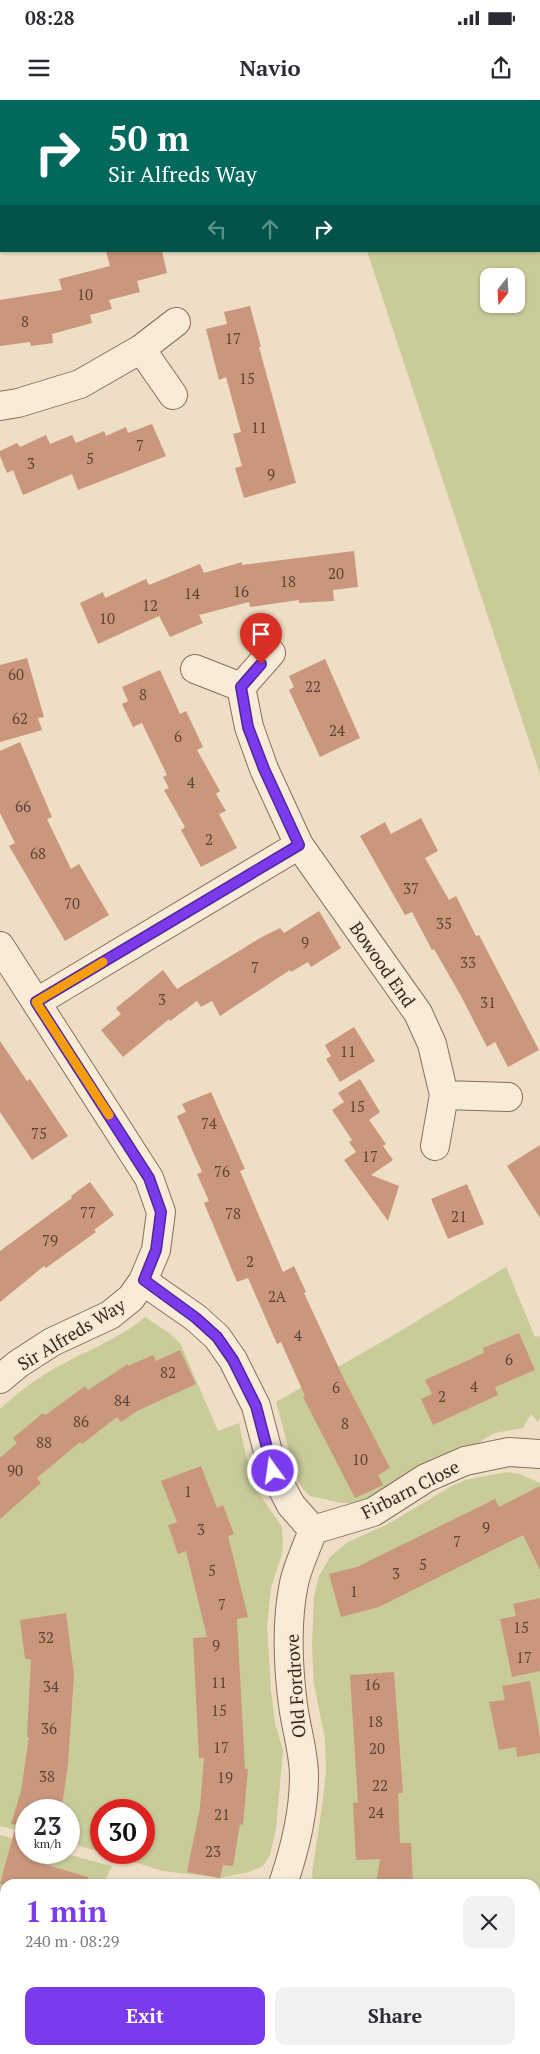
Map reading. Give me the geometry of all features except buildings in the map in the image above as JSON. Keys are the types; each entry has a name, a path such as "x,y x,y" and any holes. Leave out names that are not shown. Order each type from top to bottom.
{"street":[{"path":"0,406 18,403 80,384 141,349 176,322"},
{"path":"141,349 174,395"},
{"path":"195,669 241,687 271,653"},
{"name":"Bowood End","path":"241,687 248,727 264,769 299,845 418,1013 432,1044 444,1095 435,1146"},
{"path":"36,1002 299,845"},
{"name":"Sir Alfreds Way","path":"0,946 149,1178 161,1212 156,1250 144,1280 131,1298 110,1315 52,1342 18,1364 0,1379"},
{"path":"444,1095 508,1097"},
{"path":"144,1280 196,1318 217,1337 233,1360 256,1406 273,1471 291,1505 313,1530"},
{"name":"Firbarn Close","path":"313,1530 373,1512 426,1478 465,1461 510,1452 539,1451"},
{"name":"Old Fordrove","path":"285,1879 291,1860 302,1810 304,1774 289,1663 290,1620 294,1583 313,1530"}],"green space":[{"path":"367,252 540,252 540,774"},
{"path":"506,1267 535,1337 540,1336 540,1417 538,1422 531,1414 523,1428 494,1433 478,1443 462,1447 420,1468 366,1499 354,1503 342,1503 310,1496 297,1480 276,1402 387,1339"},
{"path":"145,1317 180,1343 218,1431 239,1423 256,1489 282,1527 282,1554 271,1588 267,1626 275,1723 283,1750 276,1829 270,1855 263,1866 249,1872 220,1878 163,1871 140,1864 155,1864 155,1799 90,1799 90,1849 80,1846 80,1799 15,1799 15,1830 0,1826 0,1409 45,1374 134,1325"},
{"path":"507,1472 520,1474 540,1483 540,1879 313,1879 312,1873 326,1771 325,1739 314,1684 312,1647 314,1596 319,1576 330,1557 348,1542 388,1524 465,1480"},
{"path":"0,1835 15,1839 15,1864 80,1864 80,1858 90,1860 90,1864 112,1866 106,1878 108,1879 0,1879"}],"slow traffic":[{"path":"103,962 36,1002 109,1115"}],"route":[{"path":"261,664 241,687 248,727 264,769 299,845 36,1002 149,1178 161,1212 156,1250 144,1280 196,1318 217,1337 233,1360 256,1406 273,1471"}]}
